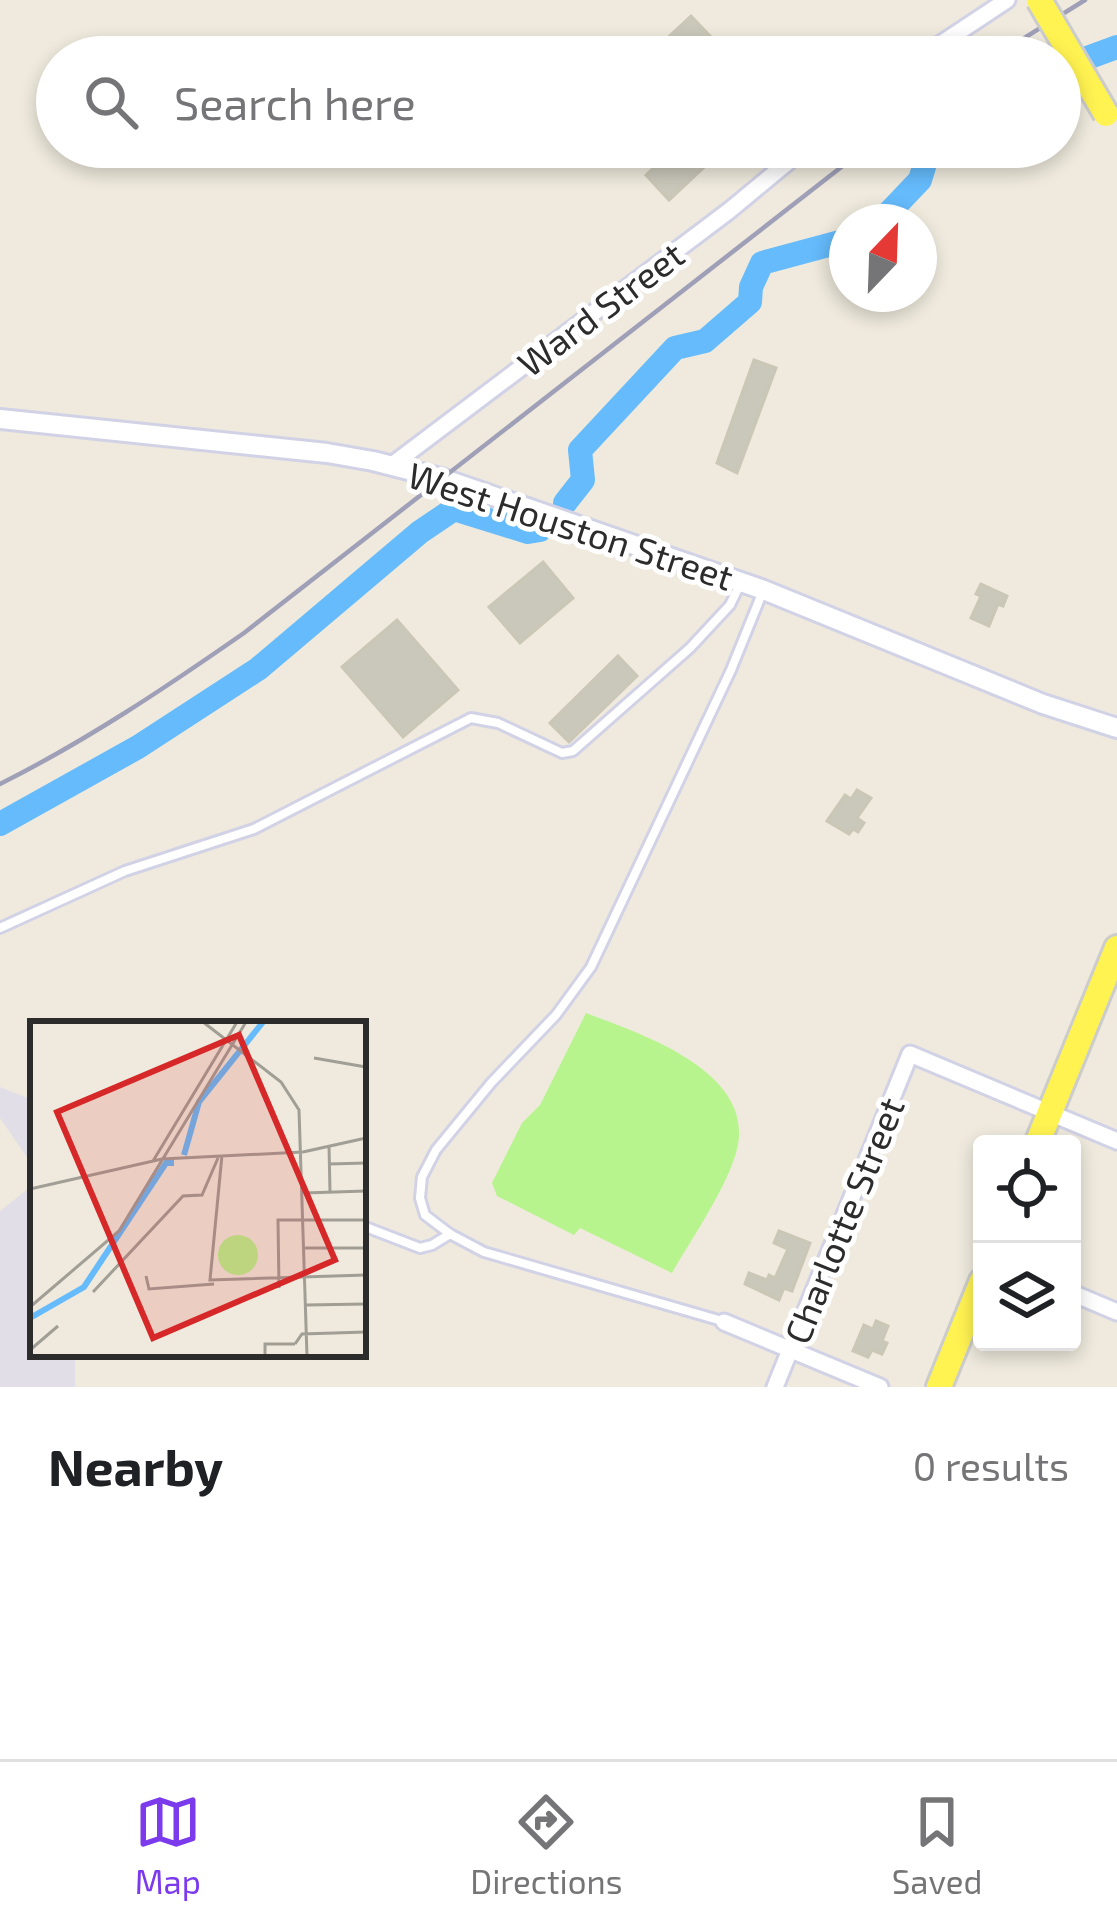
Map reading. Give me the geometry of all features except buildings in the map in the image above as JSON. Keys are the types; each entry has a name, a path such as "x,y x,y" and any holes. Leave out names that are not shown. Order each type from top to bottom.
{"main road":[{"path":"1039,0 1060,36"},
{"path":"1081,71 1112,123"},
{"path":"1040,1135 1114,962"},
{"path":"939,1387 973,1303"}],"street":[{"path":"952,36 1006,0"},
{"name":"Ward Street","path":"392,465 781,168"},
{"name":"West Houston Street","path":"0,419 272,446 392,465 444,479 764,590 1025,697 1117,728"},
{"name":"Charlotte Street","path":"775,1387 910,1054 1049,1113"},
{"path":"1049,1113 1117,1141"},
{"path":"1081,1297 1117,1312"},
{"path":"724,1322 880,1387"}],"lane":[{"path":"0,928 144,864 254,829 471,718 498,723 562,753 573,751 690,648 730,605 741,582"},
{"path":"724,1322 484,1252 425,1215 419,1189 428,1163 491,1083 581,984 731,670 764,590"},
{"path":"366,1227 420,1248 450,1234"}],"shaded area":[{"path":"0,1087 30,1099 30,1162 0,1118"},
{"path":"30,1187 30,1357 75,1357 75,1387 0,1387 0,1211"}],"green space":[{"path":"586,1013 690,1060 729,1098 738,1122 737,1149 726,1178 672,1273 580,1228 574,1235 497,1196 492,1183 522,1123 540,1105"}],"waterway":[{"path":"1081,60 1117,47"},
{"path":"897,204 920,180 924,168"},
{"path":"565,503 583,480 580,450 675,348 705,341 750,302 762,263 829,245"},
{"path":"0,824 138,747 258,669 420,532 454,509 528,532 540,530"}],"railway":[{"path":"1028,36 1085,0"},
{"path":"0,784 125,713 244,633 840,168"}]}
